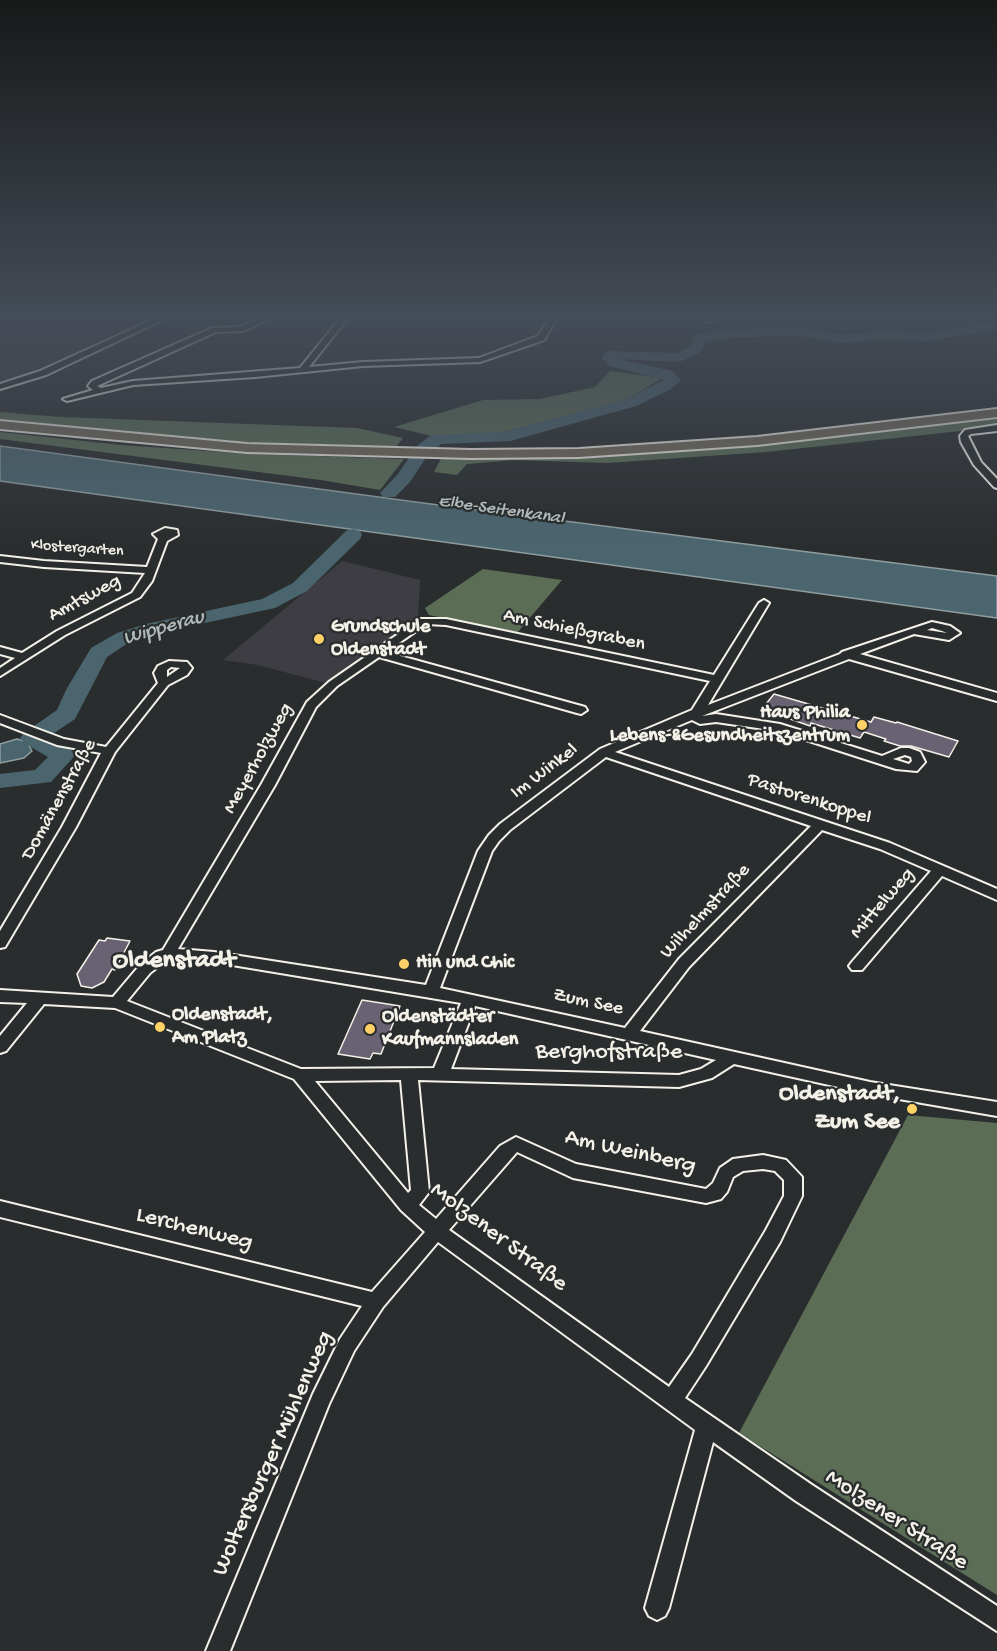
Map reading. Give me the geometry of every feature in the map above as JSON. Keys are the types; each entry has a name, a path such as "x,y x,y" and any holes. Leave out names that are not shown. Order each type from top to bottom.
{"highway":[{"path":"0,425 99,436 248,448 442,454 579,453 757,441 997,413"}],"street":[{"path":"67,399 94,392"},
{"path":"997,428 974,430 964,436 964,441 977,464 997,485"},
{"name":"Amtsweg","path":"0,673 76,624 128,600 142,589 152,570 163,539"},
{"name":"Klostergarten","path":"0,559 44,564 152,570"},
{"path":"764,603 695,713 700,720 716,718 780,728 884,760"},
{"name":"Am Schießgraben","path":"424,621 446,622 714,682 741,696"},
{"name":"Meyerholzweg","path":"168,954 268,785 311,705 333,684 424,621"},
{"name":"Im Winkel","path":"431,991 485,851 494,838 505,827 604,752 695,713 913,630"},
{"path":"0,650 23,657"},
{"path":"376,653 581,710"},
{"path":"846,654 997,697"},
{"name":"Domänenstraße","path":"0,943 69,827 109,751 164,683"},
{"path":"0,719 45,736 109,751"},
{"name":"Pastorenkoppel","path":"604,752 885,846 997,895"},
{"name":"Wilhelmstraße","path":"630,1033 684,963 819,825"},
{"name":"Mittelweg","path":"857,966 940,870"},
{"path":"117,1003 145,969 168,954"},
{"name":"Zum See","path":"168,954 214,957 431,991 630,1033 870,1088 997,1109"},
{"name":"Molzener Straße","path":"0,996 117,1003 300,1075 407,1205 438,1232 707,1426 804,1493 997,1619"},
{"path":"0,1047 40,999"},
{"path":"440,1075 470,999"},
{"name":"Berghofstraße","path":"300,1075 409,1074 679,1081 706,1074 733,1057"},
{"path":"407,1205 420,1192 409,1074"},
{"name":"Am Weinberg","path":"438,1232 506,1151 516,1144 561,1167 706,1196 715,1194 722,1188 726,1173 739,1164 763,1162 780,1165 793,1177 794,1196 773,1236 699,1360 672,1399"},
{"name":"Lerchenweg","path":"0,1209 376,1301"},
{"name":"Woltersburger Mühlenweg","path":"218,1651 320,1401 347,1345 376,1301 438,1232"},
{"path":"657,1608 707,1426"}],"shaded area":[{"name":"Grundschule Oldenstadt","path":"342,561 420,580 418,619 329,684 258,665 223,660"}],"green space":[{"path":"572,392 639,392 625,400 500,433 432,436 394,427 483,400 540,399"},
{"path":"0,412 61,417 357,428 403,438 396,447 244,442 0,419"},
{"path":"997,418 997,427 766,452 607,463 514,460 467,464 457,475 434,472 441,459 578,456 713,449"},
{"path":"0,432 121,445 252,454 404,459 380,490 321,480 0,439"},
{"path":"483,569 562,580 517,633 429,615 425,608"},
{"path":"908,1115 997,1123 997,1595 739,1433"}],"water":[{"path":"0,446 423,503 997,576 997,618 0,481"},
{"path":"17,739 27,742 32,751 24,758 0,763 0,744"}],"building":[{"name":"Haus Philia Lebens-&Gesundheitszentrum","path":"774,694 871,722 874,717 897,722 958,741 949,757 911,746 900,746 864,732 860,738 811,723 810,726 762,709"},
{"path":"107,938 130,941 115,970 112,969 104,982 92,988 81,986 77,974 99,940 105,941"},
{"name":"Oldenstädter Kaufmannsladen","path":"362,1000 400,1006 381,1054 373,1053 370,1059 338,1054"}],"waterway":[{"name":"Wipperau","path":"389,493 404,478 423,450 437,439 504,437 630,403 653,392"},
{"name":"Wipperau","path":"0,781 42,777 63,755 32,738 67,714 77,690 99,653 124,637 153,628 268,604 300,587 353,535"}],"place":[{"name":"Grundschule Oldenstadt","path":"319,639"},
{"name":"Haus Philia Lebens-&Gesundheitszentrum","path":"862,725"},
{"name":"Hin und Chic","path":"404,964"},
{"name":"Oldenstadt, Am Platz","path":"160,1027"},
{"name":"Oldenstädter Kaufmannsladen","path":"370,1029"},
{"name":"Oldenstadt, Zum See","path":"912,1109"}],"district":[{"name":"Oldenstadt","path":"174,962"}],"water label":[{"name":"Elbe-Seitenkanal","path":"501,511"}]}
